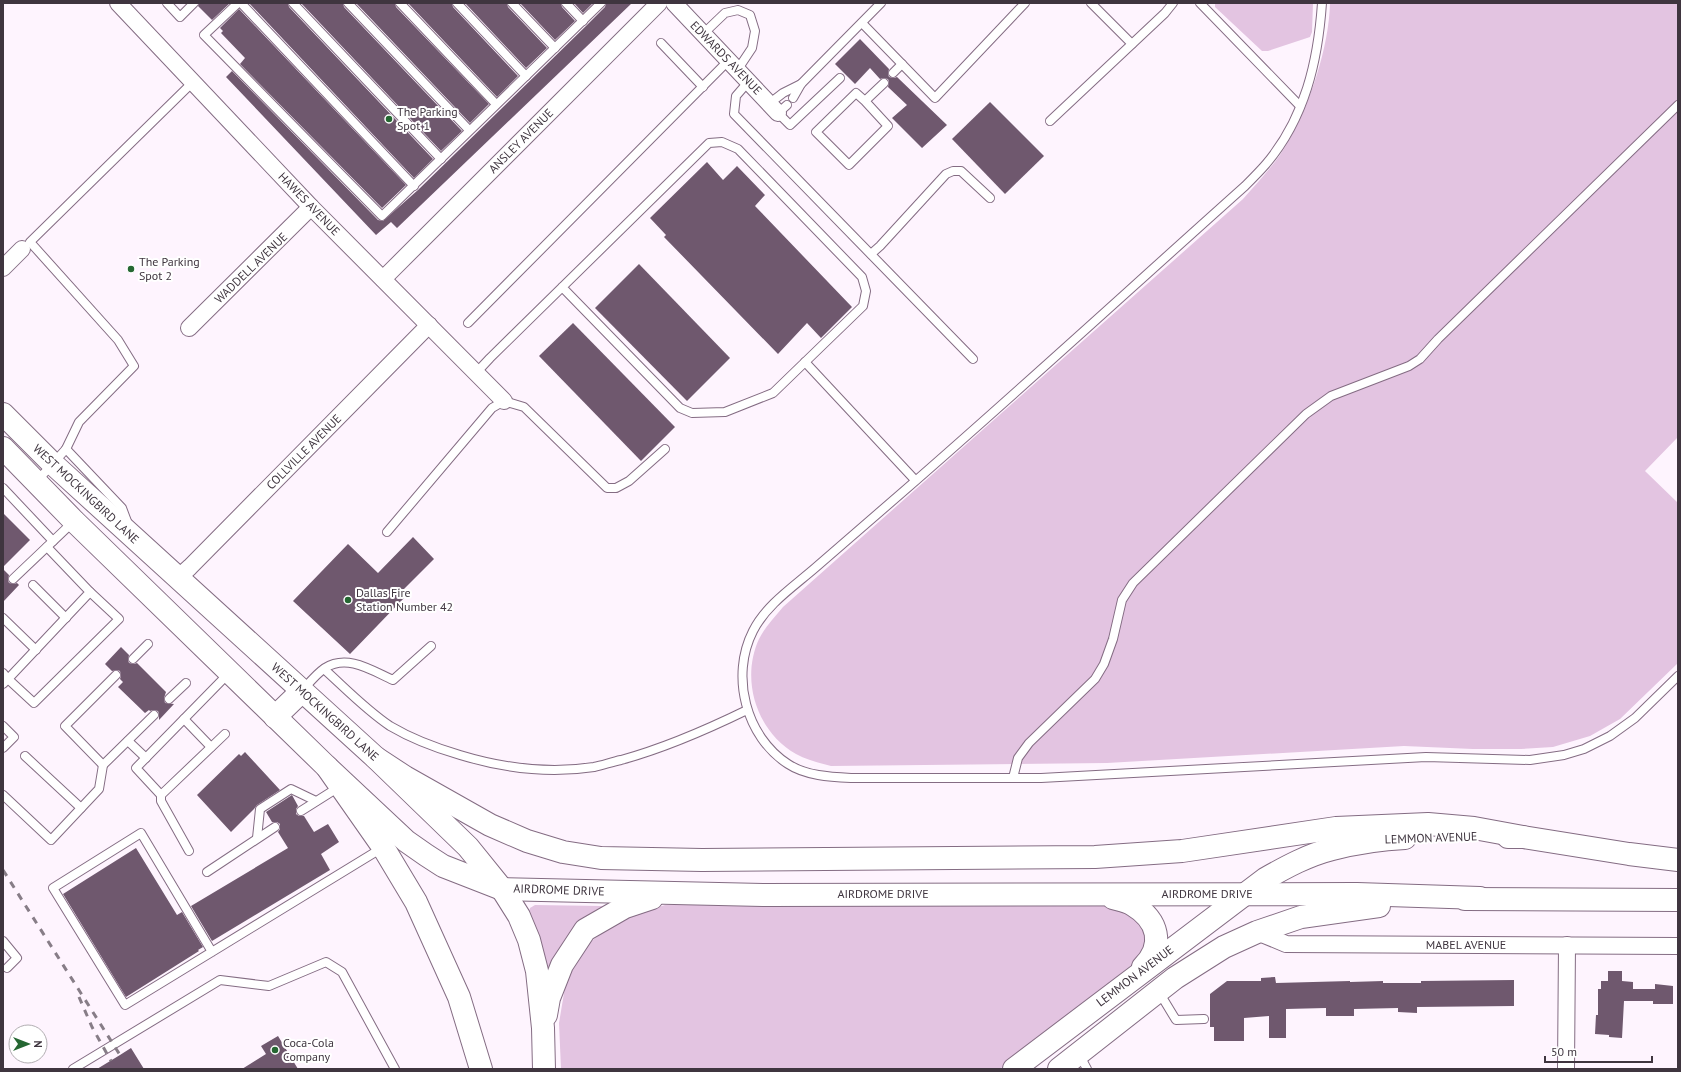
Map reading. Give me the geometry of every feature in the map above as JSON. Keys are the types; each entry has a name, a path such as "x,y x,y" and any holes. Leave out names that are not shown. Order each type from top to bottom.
{"main road":[{"name":"WEST MOCKINGBIRD LANE","path":"3,414 60,457 94,503 376,758 468,847 502,889 530,940 537,971 543,1028 544,1069"},
{"name":"WEST MOCKINGBIRD LANE","path":"3,448 74,521 327,767 382,847 416,902 459,997 481,1069"},
{"path":"74,521 94,503"},
{"path":"275,717 302,691"},
{"path":"376,758 405,777 490,825 527,841 562,852 601,858 710,860 1103,856 1182,851 1336,828 1428,824 1474,828 1523,837"},
{"name":"AIRDROME DRIVE","path":"327,767 406,841 426,855 443,866 502,889 763,895 1357,894 1480,898"},
{"name":"LEMMON AVENUE","path":"1014,1069 1264,879 1298,861 1331,849 1393,838 1427,836 1523,837 1629,854 1678,860"},
{"path":"543,1028 549,998 562,965 585,930 625,907 670,894"},
{"path":"1100,894 1132,904 1145,914 1153,924 1157,936 1155,950 1150,960 1133,978"},
{"path":"1059,1069 1083,1061 1158,992 1199,962 1224,947 1257,932 1301,917 1376,906 1480,898 1678,900"}],"street":[{"name":"HAWES AVENUE","path":"118,3 311,207 504,401"},
{"name":"ANSLEY AVENUE","path":"382,279 659,3"},
{"name":"EDWARDS AVENUE","path":"674,3 749,81 778,107"},
{"name":"WADDELL AVENUE","path":"189,328 311,207"},
{"path":"3,268 22,248"},
{"name":"COLLVILLE AVENUE","path":"178,578 202,556 429,325"},
{"name":"MABEL AVENUE","path":"1257,932 1286,944 1678,946"},
{"path":"1566,945 1566,1069"}],"lane":[{"path":"167,3 180,17 194,3"},
{"path":"238,3 204,35 382,216 601,3"},
{"path":"241,3 414,186"},
{"path":"293,3 441,159"},
{"path":"348,3 469,130"},
{"path":"400,3 496,104"},
{"path":"456,3 526,76"},
{"path":"512,3 555,48"},
{"path":"566,3 583,21"},
{"path":"793,98 801,84 881,3"},
{"path":"862,23 935,98 1025,3"},
{"path":"1091,3 1132,44"},
{"path":"1050,121 1165,13 1173,3"},
{"path":"1200,3 1300,106"},
{"path":"1322,3 1318,49 1311,78 1300,106 1280,144 1267,163 1245,186 774,604 753,630 745,653 742,684 747,710 756,731 772,752 789,766 826,776 852,778 1013,778 1123,774 1362,759 1426,757 1530,760 1564,755 1584,749 1610,736 1634,718 1678,676"},
{"path":"468,323 703,87 734,65 752,48 755,30 750,15 738,10 725,13 703,34"},
{"path":"660,43 703,87"},
{"path":"893,73 902,64"},
{"path":"801,84 783,93 778,107 790,125 840,78"},
{"path":"749,81 736,96 734,114 973,359"},
{"path":"35,482 60,457 79,422 134,366 118,340 30,242 192,82"},
{"path":"865,101 884,83"},
{"path":"856,93 865,101 888,126 849,165 816,132 856,93"},
{"path":"1013,778 1018,758 1029,743 1095,679 1104,664 1113,639 1122,600 1133,583 1306,414 1331,396 1363,382 1393,373 1420,359 1438,339 1678,105"},
{"path":"476,373 562,288 709,143 722,142 738,149 862,277 866,291 863,306 773,393 725,412 692,412 680,408 562,288"},
{"path":"871,254 946,174 952,171 961,171 990,198"},
{"path":"805,362 915,480"},
{"path":"387,532 492,408 504,401 524,407 607,488 616,488 629,481 664,449"},
{"path":"60,457 122,508 134,539"},
{"path":"3,488 53,541"},
{"path":"13,579 74,521"},
{"path":"47,547 90,592 119,619 34,703 5,679 36,650 90,592"},
{"path":"33,585 66,618"},
{"path":"3,618 36,650"},
{"path":"133,659 148,644"},
{"path":"302,691 324,669 336,662 356,664 393,680 431,646"},
{"path":"324,669 371,712 391,726 412,737 437,748 483,762 523,768 557,770 595,766 632,757 673,743 747,710"},
{"path":"189,851 161,801 161,795 136,768 230,672"},
{"path":"103,765 65,726 116,675"},
{"path":"169,699 186,683"},
{"path":"3,795 52,840 99,789 103,765 154,715"},
{"path":"184,719 211,747"},
{"path":"3,726 14,737 3,748"},
{"path":"161,795 225,734"},
{"path":"128,741 146,758"},
{"path":"25,756 81,808"},
{"path":"301,811 340,786"},
{"path":"257,838 260,809 291,789 316,801"},
{"path":"207,872 275,827"},
{"path":"212,952 141,833 53,888 126,1005 212,952 382,847"},
{"path":"3,941 18,958 7,968"},
{"path":"73,1069 220,980 269,986 326,962 342,972 395,1069"},
{"path":"1158,992 1176,1020 1204,1019"}],"shaded area":[{"path":"1215,3 1313,3 1312,32 1310,37 1268,51 1262,51 1215,7"},
{"path":"1330,3 1678,3 1678,437 1645,471 1678,503 1678,663 1620,719 1590,736 1553,747 1473,749 1404,746 1107,763 831,766 800,756 782,744 771,733 762,719 752,688 751,671 754,655 761,635 783,607 1243,199 1279,157 1304,110 1317,75 1322,56 1329,20"},
{"path":"535,905 604,907 551,969 549,969 529,913 530,908"},
{"path":"665,905 1125,905 1147,931 1145,948 1134,963 1000,1069 561,1069 559,1023 566,981 590,942 623,918"}],"building":[{"path":"199,3 230,3 212,20 198,6"},
{"path":"249,3 288,3 289,7 433,159 414,178"},
{"path":"301,3 343,3 344,7 462,131 441,151"},
{"path":"356,3 395,3 396,7 489,104 470,123"},
{"path":"408,3 452,3 453,7 518,76 497,97"},
{"path":"465,3 507,3 508,7 547,48 526,68"},
{"path":"520,3 561,3 562,7 575,21 555,40"},
{"path":"574,3 593,3 583,13"},
{"path":"606,3 632,3 397,228 391,222 376,235 226,77 232,71 378,220 383,221 418,190 587,25 605,7"},
{"path":"239,9 406,185 382,208 240,64 245,58 221,33 223,31 220,28"},
{"path":"860,39 889,69 889,77 897,77 947,125 922,148 892,118 907,105 888,87 888,79 880,79 870,68 855,84 835,64"},
{"path":"990,102 1044,156 1005,194 952,139"},
{"path":"707,162 723,180 737,166 765,195 755,206 852,307 821,338 807,323 778,354 664,237 666,235 650,218"},
{"path":"639,264 730,358 687,401 595,308"},
{"path":"573,323 675,427 641,461 539,356"},
{"path":"3,513 30,540 3,567"},
{"name":"Dallas Fire Station Number 42","path":"413,537 434,559 399,594 404,598 350,654 293,601 348,544 378,573"},
{"path":"3,569 9,575 9,583 17,583 19,585 3,602"},
{"path":"121,647 129,655 129,663 137,663 166,692 164,698 165,703 174,704 159,720 158,711 149,710 145,713 118,687 123,682 120,679 120,671 112,671 105,664"},
{"path":"245,752 280,790 257,805 231,832 197,795 239,754 241,756"},
{"path":"292,795 298,806 296,809 296,814 299,816 304,816 314,832 328,824 339,842 321,854 330,870 212,941 191,906 288,848 278,832 280,829 280,824 277,822 272,822 266,812"},
{"path":"136,848 177,915 182,912 203,947 126,997 63,894"},
{"path":"1608,971 1622,971 1622,981 1633,982 1633,989 1655,989 1655,984 1673,986 1673,1004 1653,1004 1653,1001 1624,1001 1622,1038 1595,1034 1596,1015 1598,1015 1598,989 1601,989 1601,981 1608,981"},
{"path":"1275,977 1276,983 1383,981 1383,983 1421,983 1421,981 1514,980 1514,1006 1417,1007 1417,1013 1398,1012 1398,1008 1354,1009 1354,1016 1326,1016 1326,1008 1286,1009 1286,1038 1269,1038 1269,1016 1244,1018 1244,1041 1214,1041 1214,1027 1210,1027 1210,994 1227,981 1261,981 1261,978"},
{"name":"Coca-Cola Company","path":"278,1036 298,1069 242,1069 266,1054 261,1046"},
{"path":"131,1048 144,1069 97,1069 120,1055"}],"railway":[{"path":"3,870 120,1055"},
{"path":"79,997 92,1027 111,1061"}],"place":[{"name":"The Parking Spot 1","path":"389,119"},
{"name":"The Parking Spot 2","path":"131,269"},
{"name":"Dallas Fire Station Number 42","path":"348,600"},
{"name":"Coca-Cola Company","path":"275,1050"}]}
